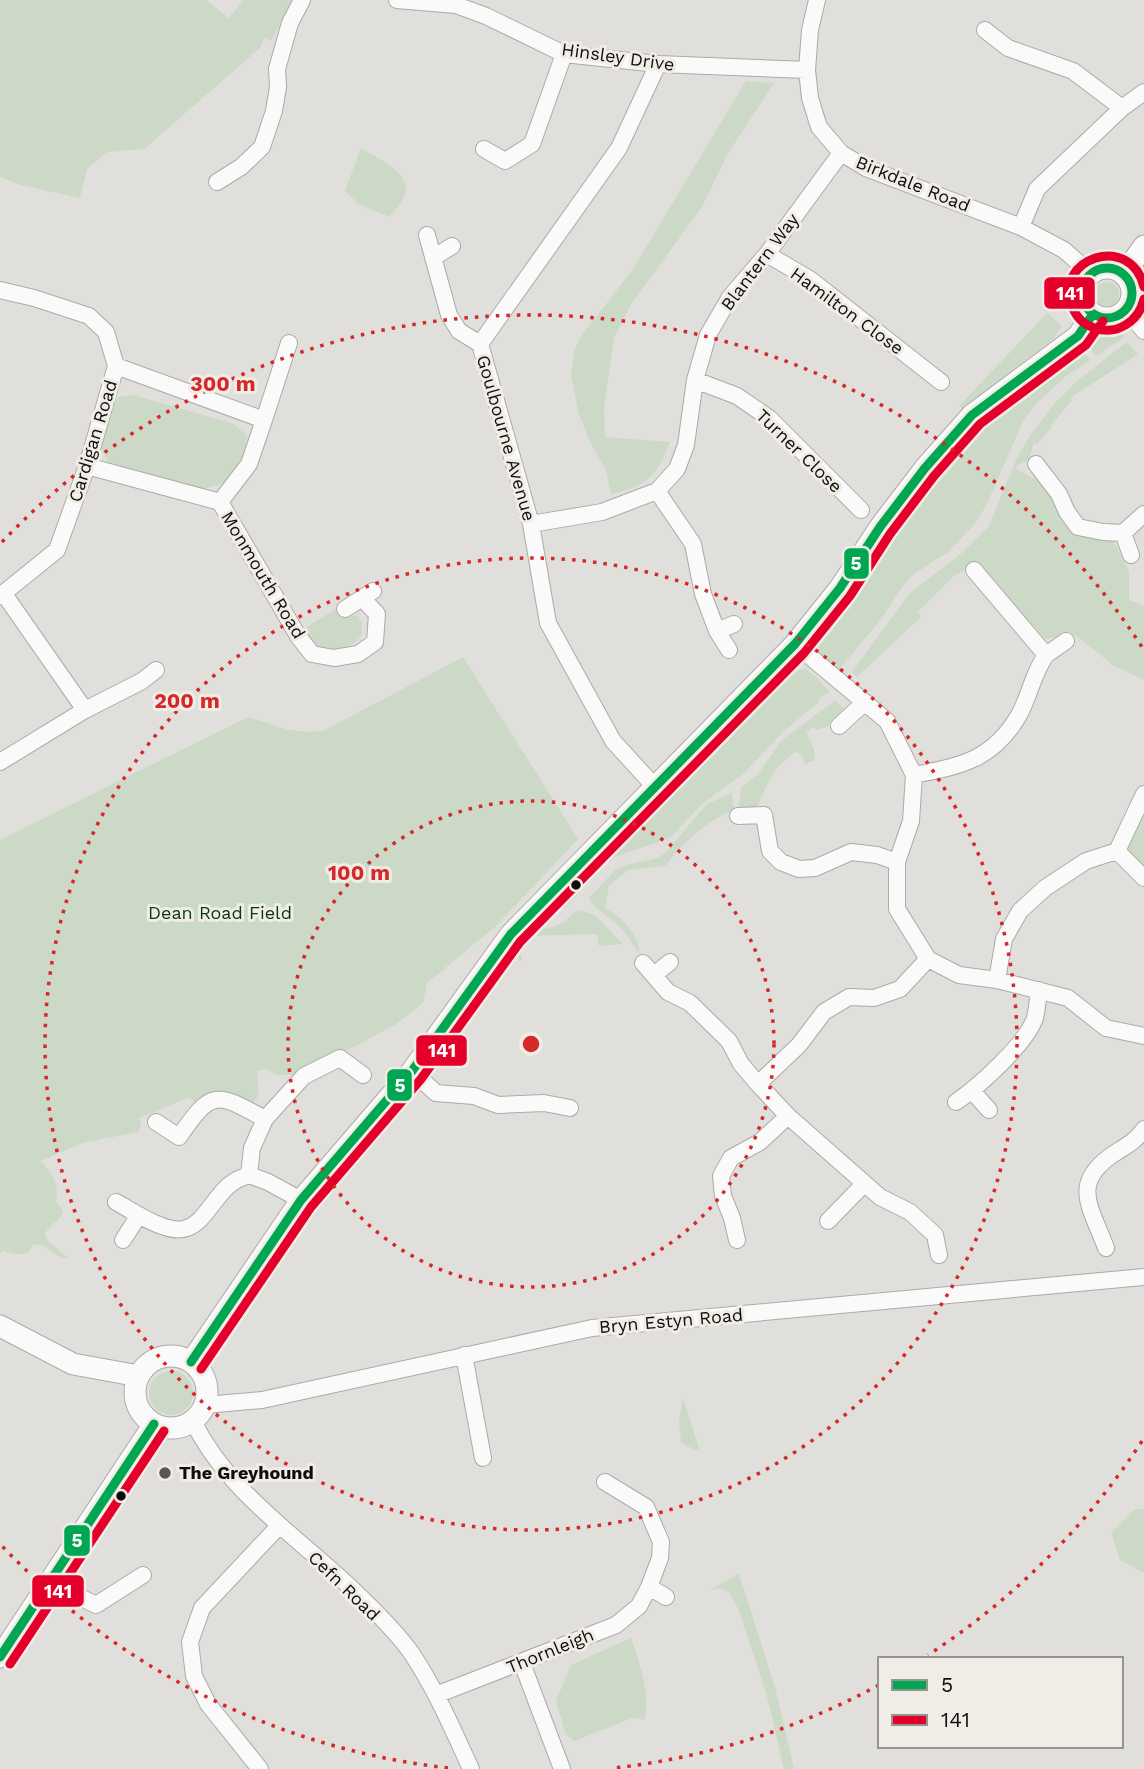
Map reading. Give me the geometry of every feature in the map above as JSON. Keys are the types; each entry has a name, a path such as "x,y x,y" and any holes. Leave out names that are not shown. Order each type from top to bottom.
{"main road":[{"path":"1124,274 1144,246"},
{"path":"1104,268 1118,270 1124,274 1132,288 1130,304 1126,310 1114,318 1099,317 1087,309 1081,294 1085,279 1090,273 1104,268"},
{"path":"191,1362 301,1200 411,1072 511,934 795,644 840,588 880,527 925,468 972,415 1078,336 1093,314"},
{"path":"0,1326 73,1364 139,1376"},
{"path":"180,1357 191,1362 200,1371 206,1381 208,1393 199,1413 182,1427 155,1424 146,1417 136,1398 139,1376 157,1359 180,1357"},
{"path":"0,1657 155,1424"}],"street":[{"path":"217,182 241,167 262,147 274,111 278,87 276,69 290,23 302,0"},
{"name":"Hinsley Drive","path":"397,0 456,5 486,16 564,54 658,64 807,70"},
{"name":"Birkdale Road","path":"817,0 810,30 807,70 810,98 819,127 841,153 866,168 1021,227 1064,250 1090,273"},
{"path":"985,30 1009,48 1073,71 1122,108"},
{"path":"484,149 505,161 532,144 564,54"},
{"name":"Goulbourne Avenue","path":"655,787 613,741 548,622 531,524 480,344 619,148 658,64"},
{"path":"1021,227 1037,189 1122,108 1144,92"},
{"name":"Blantern Way","path":"657,491 677,469 686,445 695,380 708,335 730,297 767,254 841,153"},
{"path":"427,235 449,315 459,331 480,344"},
{"path":"433,258 453,246"},
{"name":"Hamilton Close","path":"767,254 811,280 932,364 941,382"},
{"name":"Cardigan Road","path":"0,290 89,316 106,332 116,366 87,466 57,550 2,595"},
{"path":"1126,310 1144,331"},
{"name":"Monmouth Road","path":"220,502 249,464 289,343"},
{"path":"116,366 264,420"},
{"name":"Turner Close","path":"695,380 737,396 769,418 861,510"},
{"path":"1036,464 1079,527 1123,533 1144,514"},
{"name":"Monmouth Road","path":"87,466 220,502 298,636 312,654 334,658 358,654 376,642 377,614 368,595 345,609"},
{"path":"531,524 602,512 657,491 693,544 703,594 717,631 729,650"},
{"path":"1123,533 1130,555"},
{"path":"974,570 1046,655"},
{"path":"2,595 85,710"},
{"path":"717,631 734,624"},
{"path":"914,775 957,766 990,752 1019,715 1037,667 1046,655 1066,641"},
{"path":"795,644 887,721 914,775 911,821 897,862 897,909 928,959 959,975 1068,998 1106,1028 1144,1036"},
{"path":"0,762 85,710 142,681 156,670"},
{"path":"142,681 152,696"},
{"path":"839,726 865,702"},
{"path":"997,981 1004,940 1020,911 1045,888 1086,860 1117,851 1144,794"},
{"path":"738,816 766,807 770,850 781,862 799,869 815,868 852,852 877,855 897,862"},
{"path":"1117,851 1144,878"},
{"path":"758,1084 799,1045 824,1012 849,997 874,998 900,989 928,959"},
{"path":"670,962 648,969 668,992 690,1003 729,1041 741,1064 788,1116 880,1197 910,1212 939,1233 940,1255"},
{"path":"956,1102 972,1091 1010,1055 1034,1020 1039,990"},
{"path":"249,1175 252,1148 265,1119 304,1076 340,1058 363,1075"},
{"path":"411,1072 436,1093 474,1096 498,1105 543,1095 570,1108"},
{"path":"972,1091 989,1110"},
{"path":"156,1122 179,1137 198,1110 212,1100 230,1100 265,1119"},
{"path":"738,1240 723,1196 721,1176 731,1158 761,1142 788,1116"},
{"path":"1106,1248 1104,1223 1086,1195 1088,1178 1099,1163 1142,1136"},
{"path":"116,1202 170,1230 187,1229 201,1219 235,1179 249,1175 301,1200"},
{"path":"828,1221 864,1184"},
{"path":"123,1240 139,1215"},
{"name":"Bryn Estyn Road","path":"199,1413 592,1328 1144,1277"},
{"path":"464,1355 483,1458"},
{"name":"Cefn Road","path":"199,1413 212,1456 279,1526 351,1587 411,1652 436,1695 471,1769"},
{"name":"Thornleigh","path":"436,1695 616,1625 639,1606 660,1558 661,1542 646,1507 605,1482"},
{"path":"260,1769 208,1704 194,1676 190,1642 202,1608 279,1526"},
{"path":"50,1582 96,1605 143,1575"},
{"path":"649,1587 666,1597"},
{"path":"522,1663 562,1769"}],"green space":[{"path":"0,0 206,0 229,18 244,0 293,0 271,41 264,38 260,48 144,149 107,152 87,169 80,198 21,185 0,177"},
{"path":"746,81 774,83 727,155 702,207 631,304 614,338 604,408 605,437 670,442 650,478 634,487 611,494 606,470 589,440 579,414 571,375 575,349 582,335 633,269"},
{"path":"361,148 393,168 404,182 406,190 403,199 389,217 360,205 345,191"},
{"path":"1107,282 1118,289 1119,294 1112,305 1107,306 1096,299 1095,294 1102,283"},
{"path":"1047,313 1062,326 1053,339 962,409 959,406"},
{"path":"1108,333 1126,336 1096,356 1088,345"},
{"path":"1127,342 1138,354 1070,398 1072,401 1052,427 1037,444 1034,443 1028,461 1018,464 1016,469 1041,482 1085,534 1114,541 1129,572 1129,600 1144,606 1144,680 1114,666 1074,634 1045,639 978,564 969,563 966,569 954,576 918,612 921,617 857,677 852,672 909,594 963,552 989,526 1017,458 1030,435 1054,404 1078,380"},
{"path":"1082,349 1090,360 1065,377 1036,404 1023,421 987,504 975,524 948,552 914,574 837,672 823,659 819,651 818,642 823,628 853,589 934,470 952,448 993,408"},
{"path":"134,395 234,424 247,436 243,461 227,482 201,490 108,462 100,445 117,397"},
{"path":"337,608 344,618 357,615 361,620 362,635 341,650 322,651 309,643 299,632"},
{"name":"Dean Road Field","path":"463,657 578,839 495,927 427,983 423,1003 396,1024 360,1044 292,1075 276,1075 266,1069 257,1071 259,1094 251,1107 197,1105 189,1097 140,1118 141,1126 138,1132 82,1143 40,1161 54,1179 56,1201 63,1211 45,1235 49,1242 68,1258 62,1258 40,1244 33,1245 29,1252 25,1253 3,1251 0,1254 0,840 248,717 292,730 323,731"},
{"path":"805,669 830,692 819,698 818,703 786,729 743,774 703,803 670,838 617,856 603,866 565,908 560,899 625,837 625,830 632,822 785,673"},
{"path":"835,700 846,711 827,727 816,730 814,727 806,732 814,749 815,760 805,764 801,754 796,752 781,764 772,776 757,807 741,812 741,788 758,774 782,740"},
{"path":"732,792 734,811 715,819 696,833 665,866 629,870 609,885 605,908 628,927 640,954 624,931 591,903 589,898 615,870 658,858 706,805"},
{"path":"1144,810 1144,870 1126,851"},
{"path":"579,910 595,915 623,944 599,946 597,934 526,936 520,945 522,960 519,961 516,943 528,930 559,925"},
{"path":"171,1371 187,1377 193,1393 187,1409 171,1415 155,1409 149,1393 155,1377"},
{"path":"683,1398 700,1452 681,1443 679,1421"},
{"path":"1135,1509 1144,1509 1144,1573 1120,1560 1111,1533"},
{"path":"739,1574 775,1687 794,1769 784,1769 768,1700 739,1610 729,1593 720,1588 710,1590"},
{"path":"631,1638 645,1689 645,1720 632,1718 575,1741 566,1735 556,1701 571,1665"}],"transit line":[{"name":"141","path":"1144,287 1136,270 1125,260 1110,256 1083,264 1073,275 1069,289 1072,306 1078,317 1087,325 1103,330 1126,325 1137,314 1144,299"},
{"name":"5","path":"1107,268 1125,275 1132,293 1125,311 1107,318 1089,311 1082,293 1089,275 1107,268"},
{"name":"5","path":"191,1362 301,1200 412,1071 511,934 795,644 840,588 880,527 925,468 972,415 1078,336 1093,314"},
{"name":"141","path":"201,1369 311,1207 421,1079 520,942 804,653 850,596 890,534 934,476 980,424 1086,345 1103,321"},
{"name":"5","path":"0,1657 154,1424"},
{"name":"141","path":"10,1664 164,1431"}],"place":[{"name":"The Greyhound","path":"165,1473"}]}
